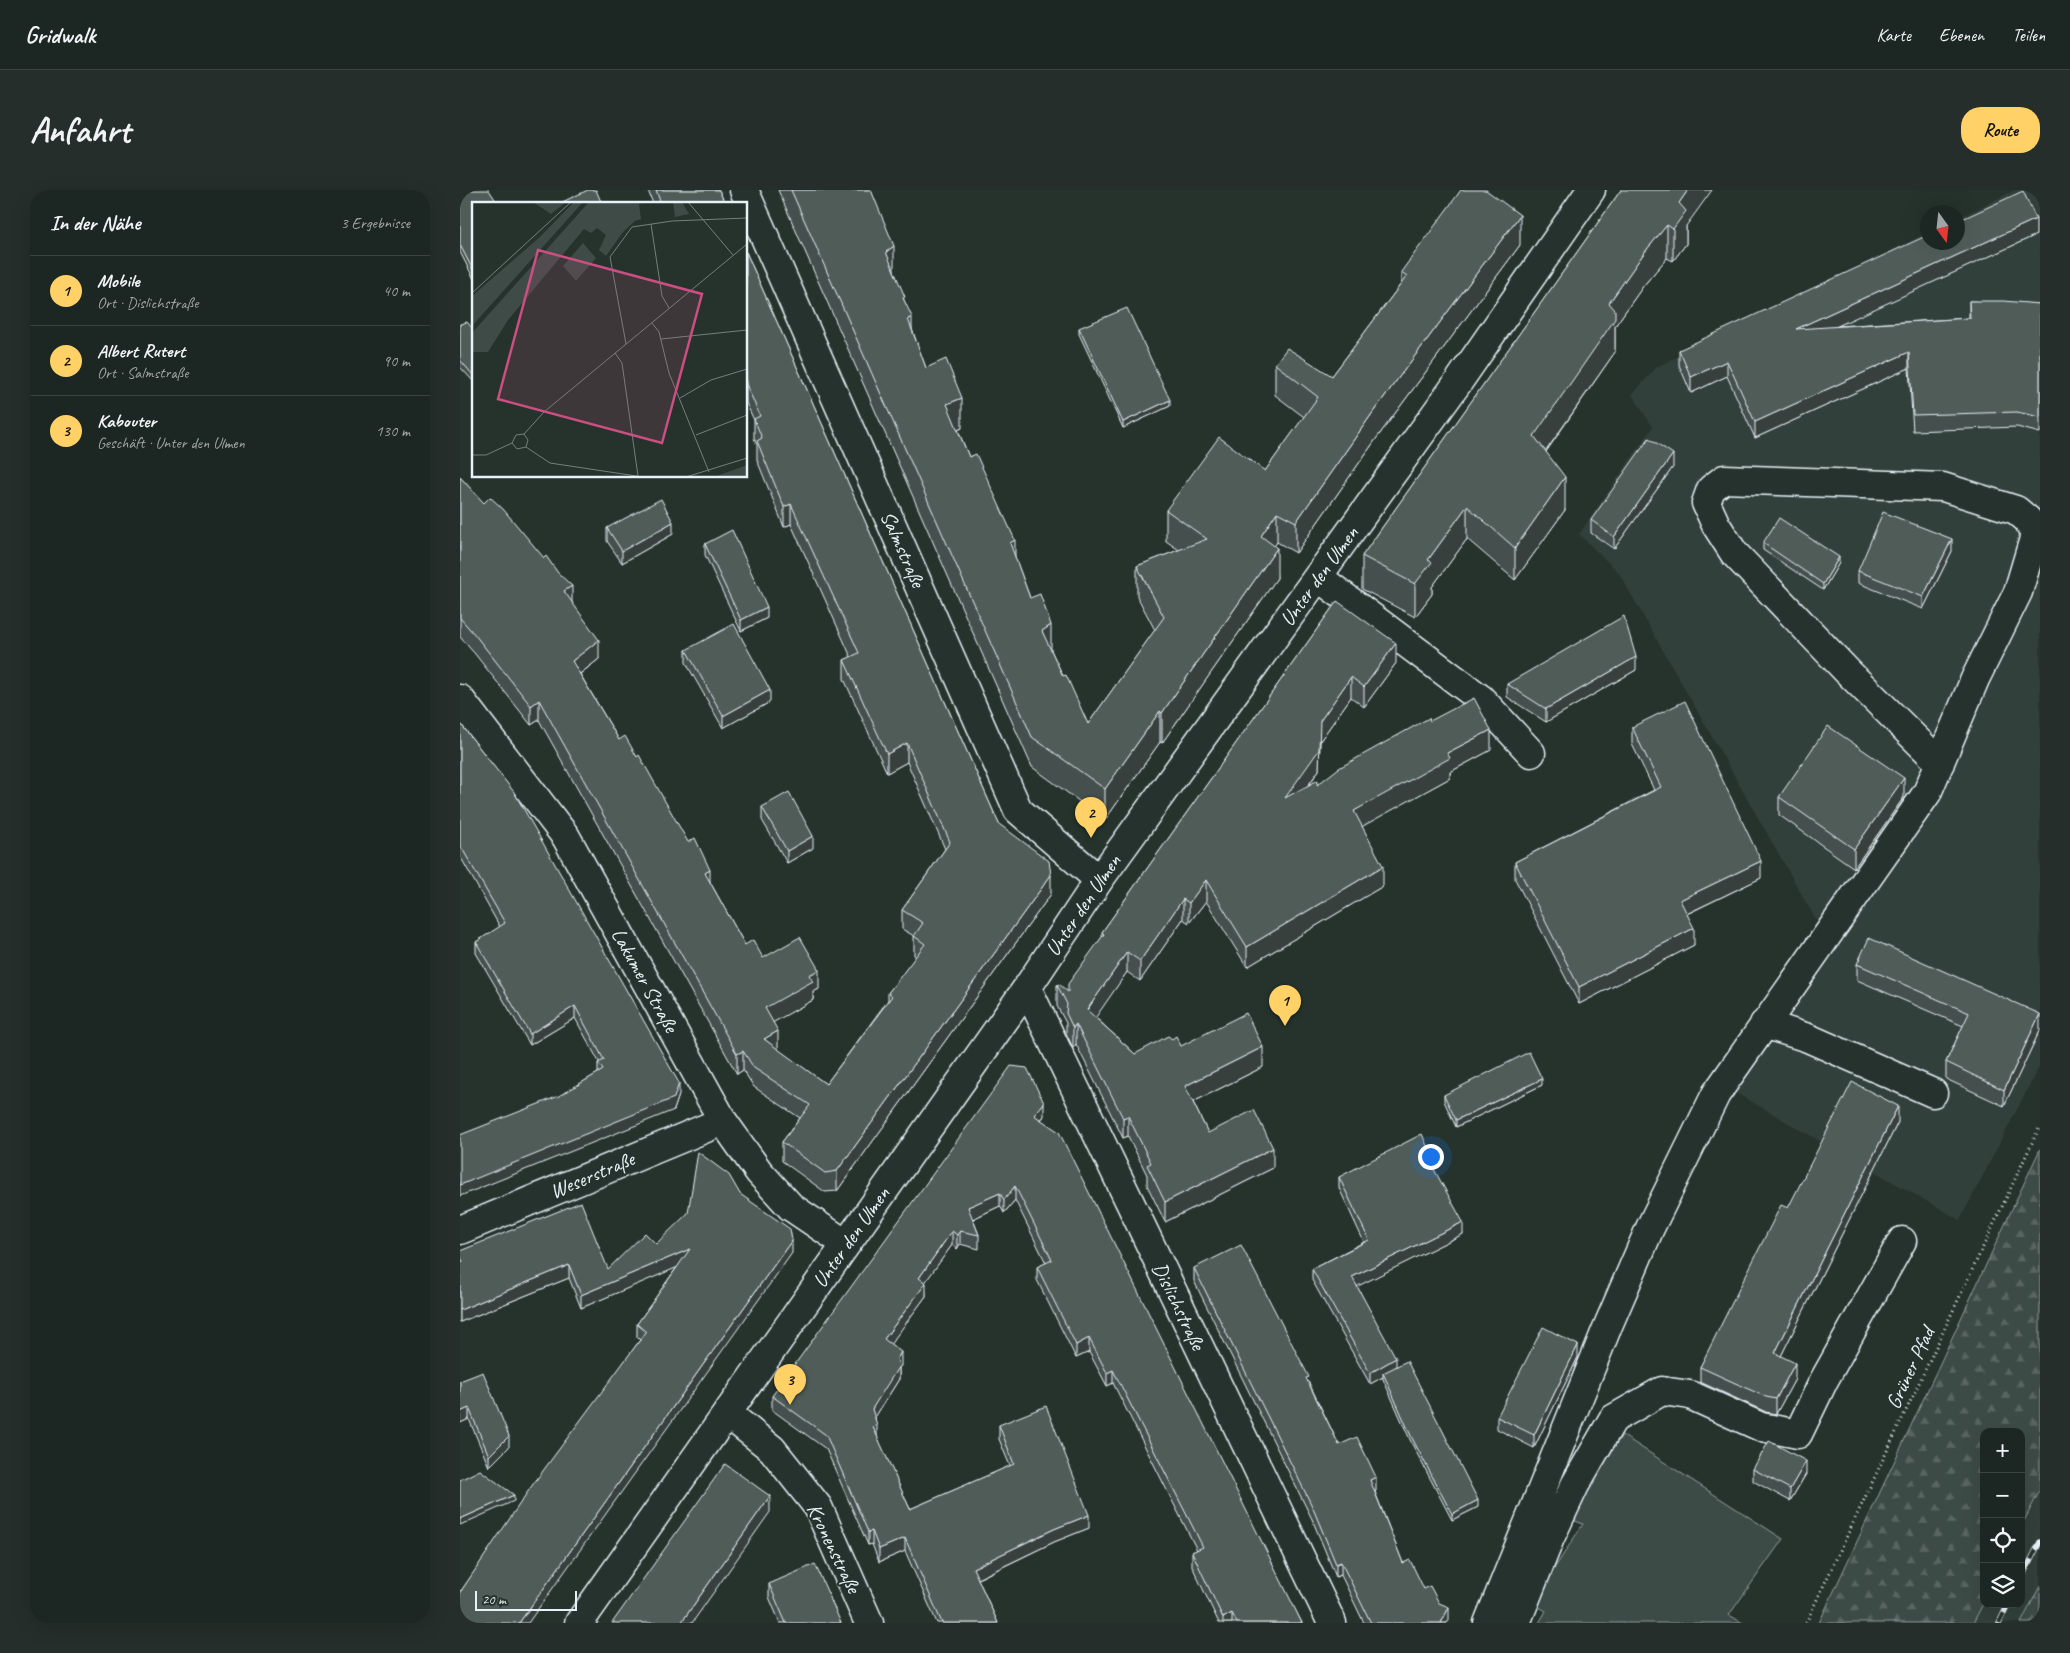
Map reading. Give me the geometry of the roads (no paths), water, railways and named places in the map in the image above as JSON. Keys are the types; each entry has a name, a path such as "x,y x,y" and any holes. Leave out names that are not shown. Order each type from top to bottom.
{"street":[{"name":"Salmstraße","path":"744,190 1018,810 1099,880"},
{"name":"Unter den Ulmen","path":"579,1623 1027,988 1099,880 1459,381 1591,190"},
{"path":"1488,1623 1607,1328 1650,1228 1716,1094 1927,793 1940,763 1975,679 2018,592 2035,535 2028,520 2016,510 1943,487 1724,479 1711,489 1706,502 1716,525 1734,553 1847,671 1940,763"},
{"path":"1318,577 1481,699 1531,753"},
{"name":"Lakumer Straße","path":"460,699 566,837 723,1120 759,1172 791,1207 846,1244"},
{"name":"Dislichstraße","path":"1027,988 1332,1623"},
{"path":"1764,1024 1808,1038 1933,1093"},
{"name":"Weserstraße","path":"460,1230 723,1120"},
{"path":"1516,1623 1550,1538 1575,1485 1613,1419 1662,1391 1690,1395 1761,1427 1798,1434 1824,1380 1902,1241"},
{"name":"Kronenstraße","path":"728,1414 772,1449 818,1507 869,1623"}],"railway":[{"path":"2025,1571 2040,1542"},
{"path":"1999,1623 2006,1608"}],"place":[{"name":"Albert Rutert","path":"1091,838"},
{"name":"Mobile","path":"1285,1026"},
{"name":"Kabouter","path":"790,1405"}]}
